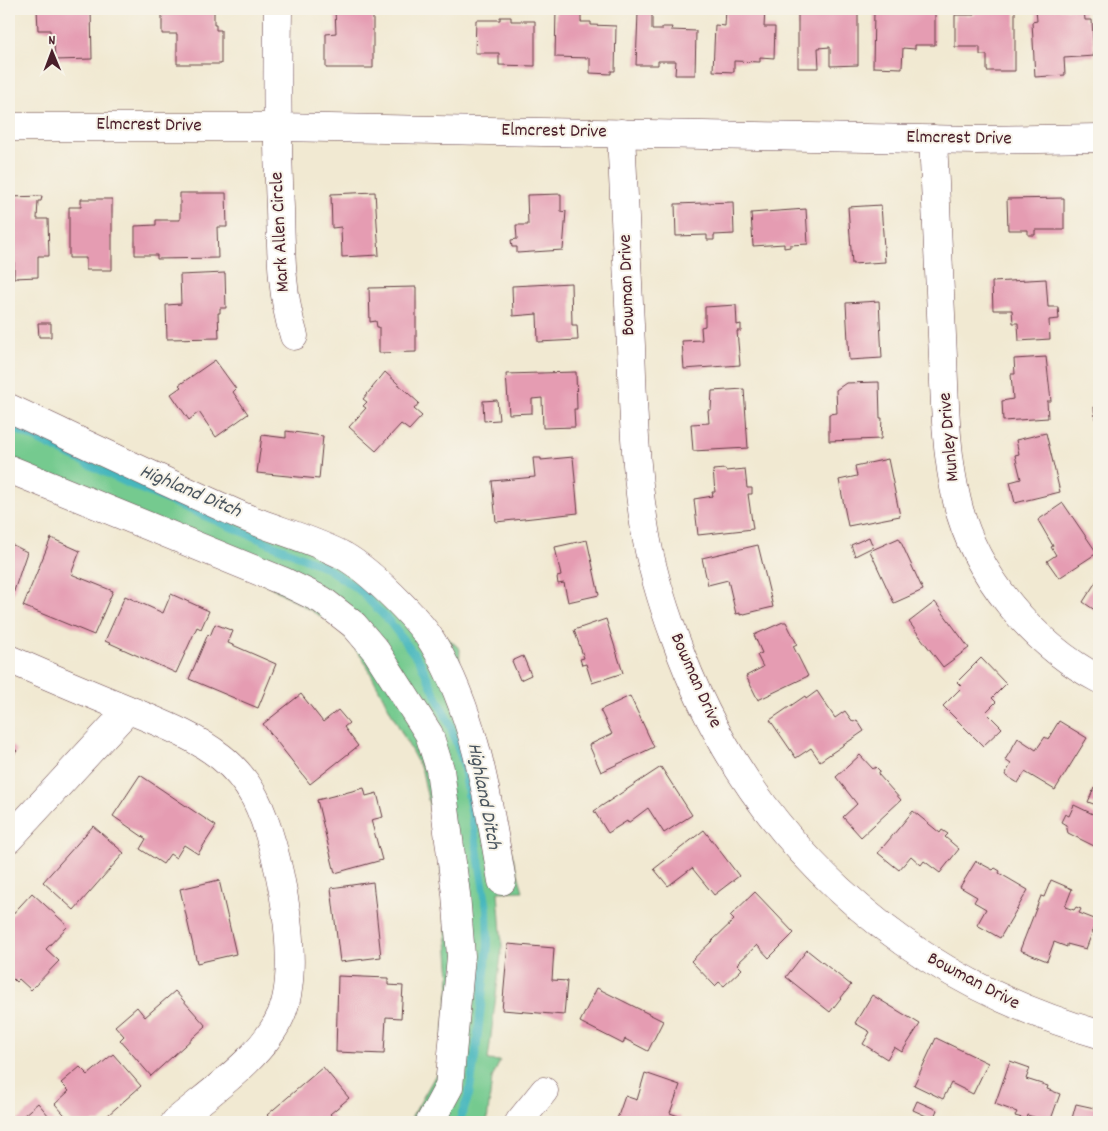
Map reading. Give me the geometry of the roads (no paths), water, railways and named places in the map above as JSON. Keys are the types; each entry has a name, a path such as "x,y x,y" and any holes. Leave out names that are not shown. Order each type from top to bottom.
{"street":[{"name":"Mark Allen Circle","path":"278,9 277,127 282,280 285,308 294,336"},
{"name":"Elmcrest Drive","path":"9,126 277,127 933,139 1099,138"},
{"name":"Bowman Drive","path":"621,133 635,440 644,523 653,569 666,614 697,694 743,775 771,816 807,857 887,930 966,982 1006,1002 1054,1021 1099,1034"},
{"name":"Munley Drive","path":"933,139 948,448 957,503 980,559 1018,612 1038,636 1061,655 1099,679"},
{"path":"9,408 172,485 254,521 343,556 359,567 402,606 432,641 450,674 473,739 485,782 502,881"},
{"path":"9,469 285,582 322,600 354,625 376,651 429,734 440,769 456,894 460,956 448,1086 430,1122"},
{"path":"9,659 200,742 223,758 240,776 254,797 264,819 272,844 286,918 290,970 288,992 277,1023 259,1049 176,1122"},
{"path":"9,839 128,710"},
{"path":"519,1122 544,1091"}],"waterway":[{"name":"Highland Ditch","path":"9,426 127,483 325,567 359,590 389,621 420,662 450,725 463,763 487,909 488,945 476,1051 469,1095 459,1122"}]}
